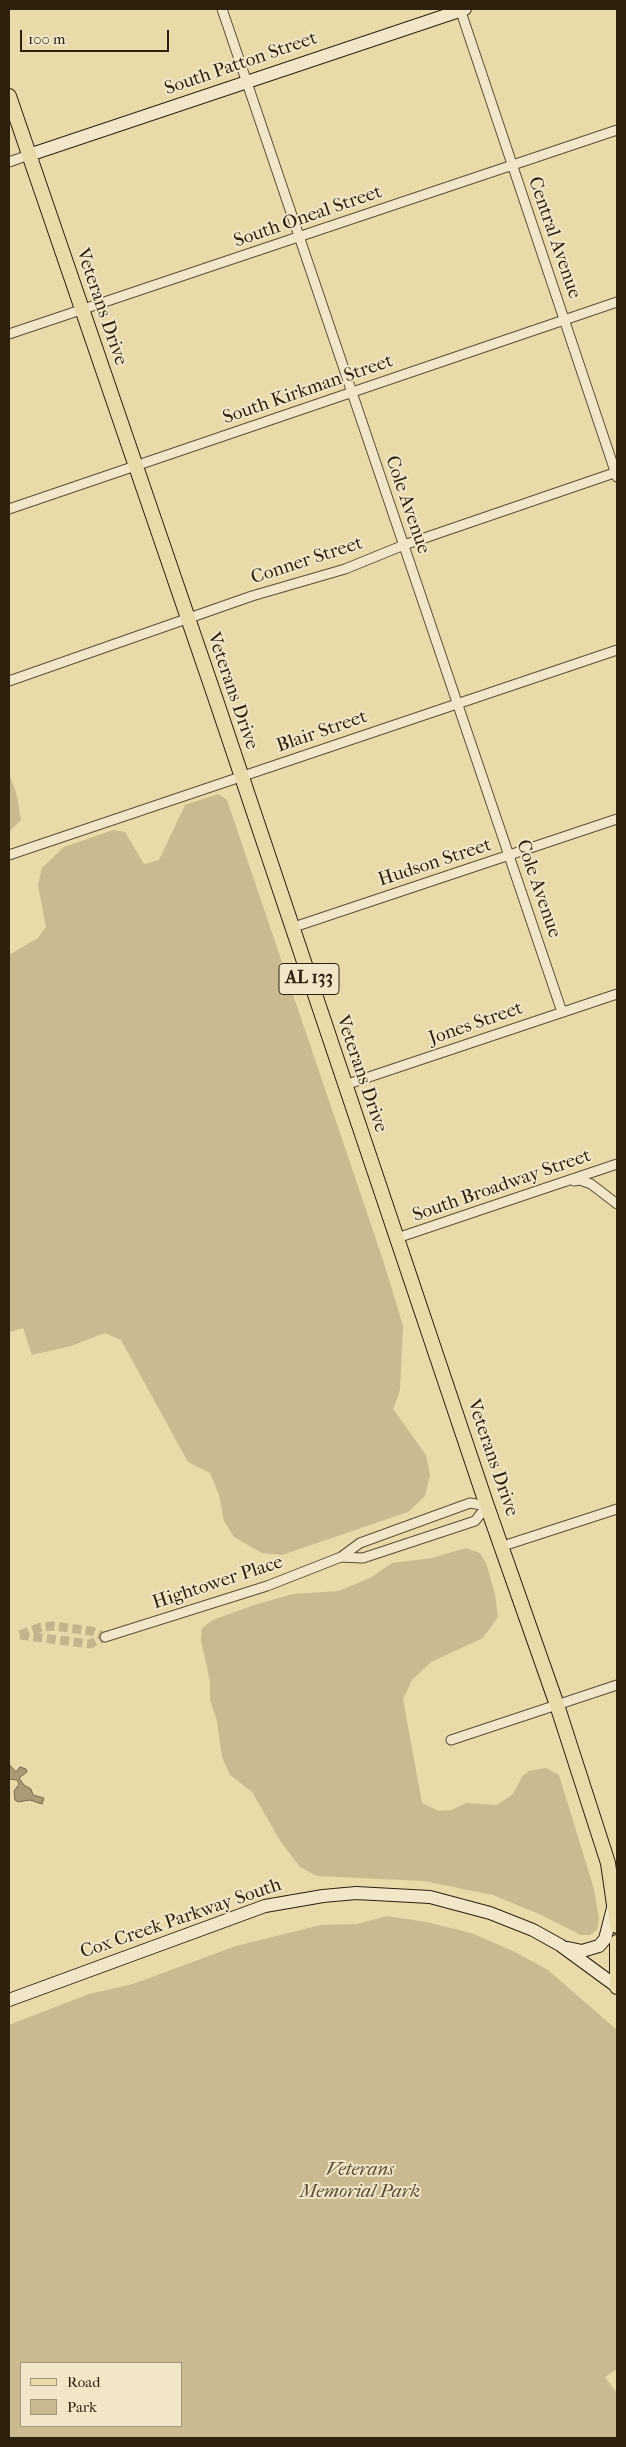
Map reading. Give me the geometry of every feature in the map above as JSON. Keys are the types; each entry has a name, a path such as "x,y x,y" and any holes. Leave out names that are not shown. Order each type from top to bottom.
{"main road":[{"name":"South Patton Street","path":"29,155 462,9"},
{"name":"Veterans Drive","path":"9,96 188,618 487,1506 503,1546 613,1861 617,1926"},
{"name":"Cox Creek Parkway South","path":"9,2000 251,1911 286,1901 323,1896 364,1894 430,1897 490,1913 533,1930 560,1945 617,1986"},
{"path":"560,1945 582,1952 599,1946 605,1939 615,1900"},
{"path":"617,1942 617,1986"}],"street":[{"name":"Cole Avenue","path":"222,9 562,1012"},
{"name":"Central Avenue","path":"462,9 512,165 617,474"},
{"name":"South Oneal Street","path":"9,334 617,130"},
{"path":"9,162 29,155"},
{"name":"South Kirkman Street","path":"9,509 617,302"},
{"name":"Conner Street","path":"9,681 252,596 345,569 404,545 617,474"},
{"name":"Blair Street","path":"9,855 617,650"},
{"name":"Hudson Street","path":"292,928 617,819"},
{"name":"Jones Street","path":"345,1085 617,994"},
{"name":"South Broadway Street","path":"397,1238 617,1164"},
{"path":"564,1182 580,1180 591,1184 617,1204"},
{"name":"Hightower Place","path":"104,1637 266,1586 341,1557 360,1543 470,1503 487,1506 475,1521 363,1558 341,1557"},
{"path":"503,1546 617,1508"},
{"path":"451,1740 617,1685"}],"green space":[{"path":"9,773 17,796 21,820 9,832"},
{"path":"218,794 227,800 383,1260 403,1326 400,1390 393,1409 426,1455 430,1475 425,1496 408,1512 282,1555 262,1553 234,1537 224,1521 219,1495 210,1473 188,1462 121,1340 105,1333 71,1346 32,1355 23,1328 9,1332 9,955 38,938 46,927 38,885 42,868 64,847 113,830 125,832 144,864 159,860 185,805"},
{"path":"466,1548 480,1553 486,1563 495,1594 498,1617 483,1638 431,1662 412,1680 403,1699 422,1803 439,1811 451,1810 467,1803 497,1805 513,1794 522,1777 529,1771 546,1768 559,1775 594,1889 599,1919 597,1930 590,1935 581,1935 539,1914 493,1895 424,1881 317,1876 300,1867 281,1842 252,1792 230,1775 222,1757 217,1721 210,1700 210,1681 201,1640 202,1628 213,1620 254,1605 293,1594 339,1591 372,1577 392,1563 432,1558"},
{"name":"Veterans Memorial Park","path":"387,1916 426,1922 471,1933 513,1951 548,1970 617,2030 617,2369 605,2377 617,2393 617,2438 9,2438 9,2025 89,1994 133,1984 236,1946 321,1925 357,1924"}],"shaded area":[{"path":"9,1764 16,1772 20,1767 26,1769 27,1772 19,1778 24,1785 31,1789 33,1795 44,1798 42,1804 30,1800 18,1802 15,1800 14,1791 19,1784 17,1780 9,1779"}],"tunnel":[{"path":"20,1635 41,1627 54,1626 91,1631 105,1637"},
{"path":"20,1635 90,1644 105,1637"}]}
